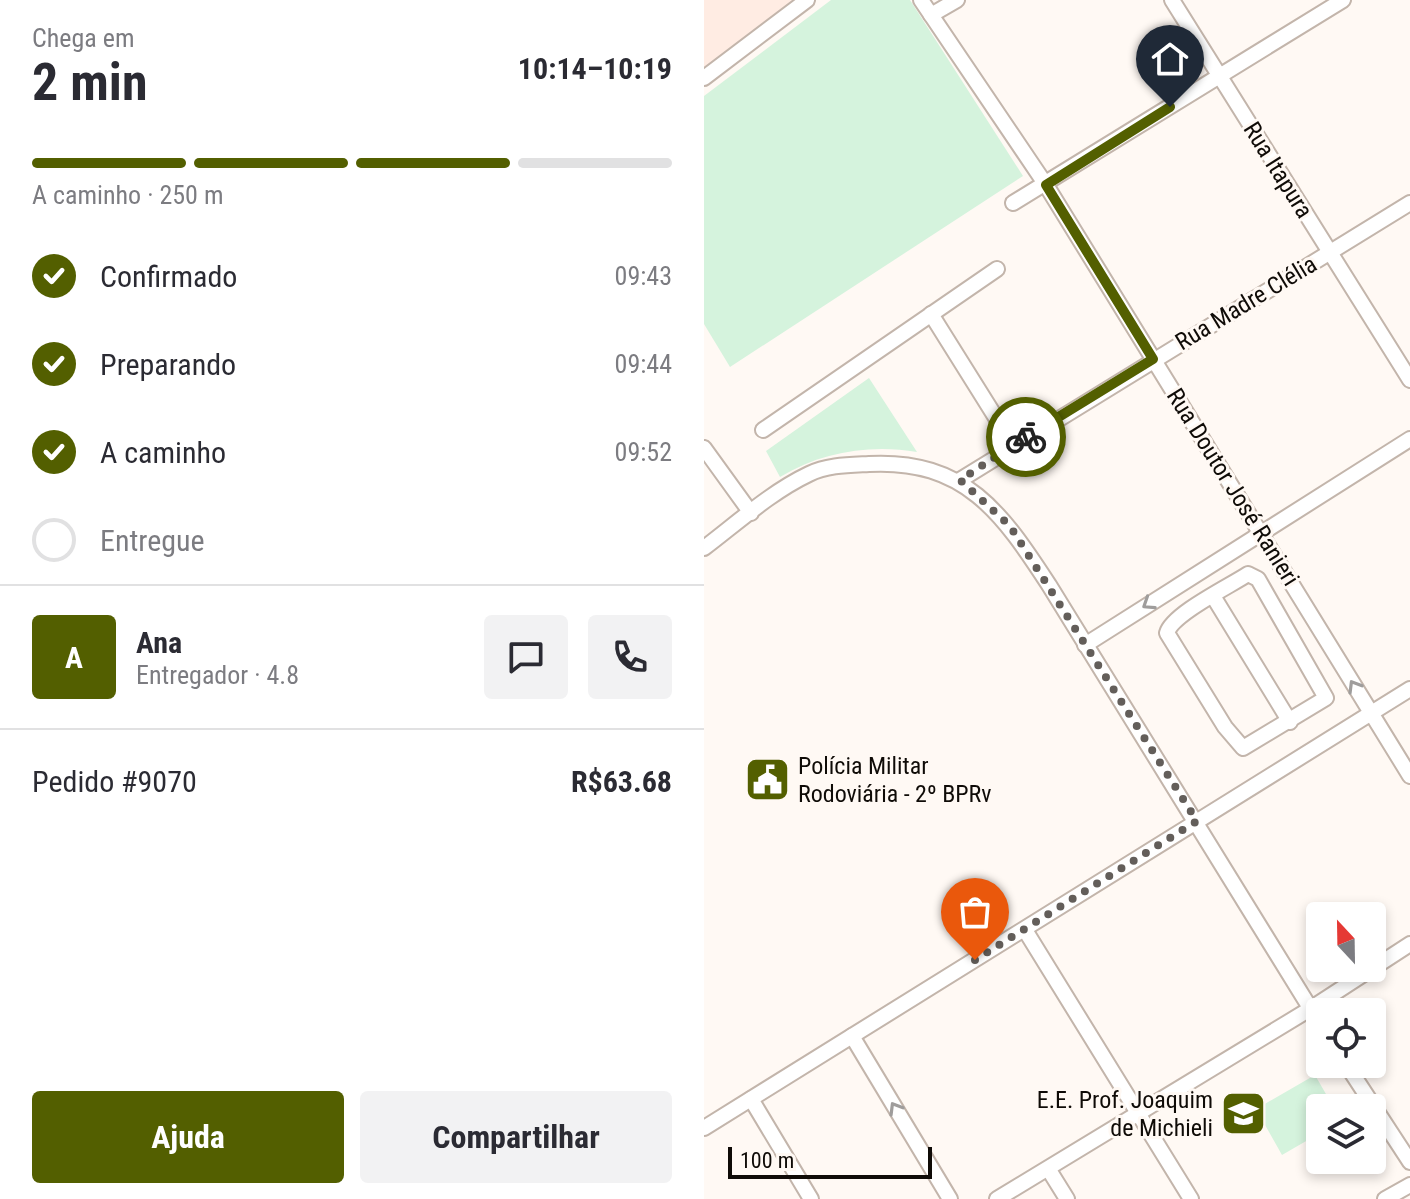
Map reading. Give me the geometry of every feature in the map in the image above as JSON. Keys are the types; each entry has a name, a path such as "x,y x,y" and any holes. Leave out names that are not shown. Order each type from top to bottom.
{"street":[{"path":"704,78 807,0"},
{"name":"Rua Doutor José Ranieri","path":"921,0 1046,185 1410,776"},
{"path":"931,15 957,0"},
{"name":"Rua Itapura","path":"1172,0 1410,380"},
{"path":"1013,203 1343,0"},
{"name":"Rua Madre Clélia","path":"960,480 1410,203"},
{"path":"763,430 997,269"},
{"path":"931,314 1013,445"},
{"path":"1085,645 1260,531 1410,439"},
{"path":"704,448 751,513"},
{"path":"704,548 812,472 838,466 881,464 960,480 1010,526 1197,821 1306,1002"},
{"path":"1248,574 1258,579 1325,694 1324,702 1251,746 1237,745 1167,633 1169,626 1187,611 1248,574"},
{"path":"1173,587 1187,611"},
{"path":"1213,596 1290,722"},
{"path":"704,1128 1410,689"},
{"path":"1025,930 1191,1199"},
{"path":"1327,998 1410,944"},
{"path":"997,1199 1306,1011"},
{"path":"852,1036 950,1199"},
{"path":"1355,1078 1410,1162"},
{"path":"751,1099 811,1199"},
{"path":"1049,1170 1067,1199"},
{"path":"1385,1199 1410,1185"}],"shaded area":[{"path":"704,0 814,0 704,74"}],"green space":[{"path":"831,0 910,0 1023,176 730,367 704,324 704,96"},
{"path":"869,378 917,452 882,449 846,452 812,461 780,477 766,451"},
{"path":"1310,1078 1317,1078 1326,1094 1306,1094 1306,1141 1282,1155 1256,1109"}],"way so far":[{"path":"975,960 1197,821 1010,526 960,480 1026,437"}],"place":[{"name":"Polícia Militar Rodoviária - 2º BPRv","path":"767,780"},
{"name":"E.E. Prof. Joaquim de Michieli","path":"1244,1114"}],"route":[{"path":"1026,437 1153,359 1046,185 1170,107"}]}
